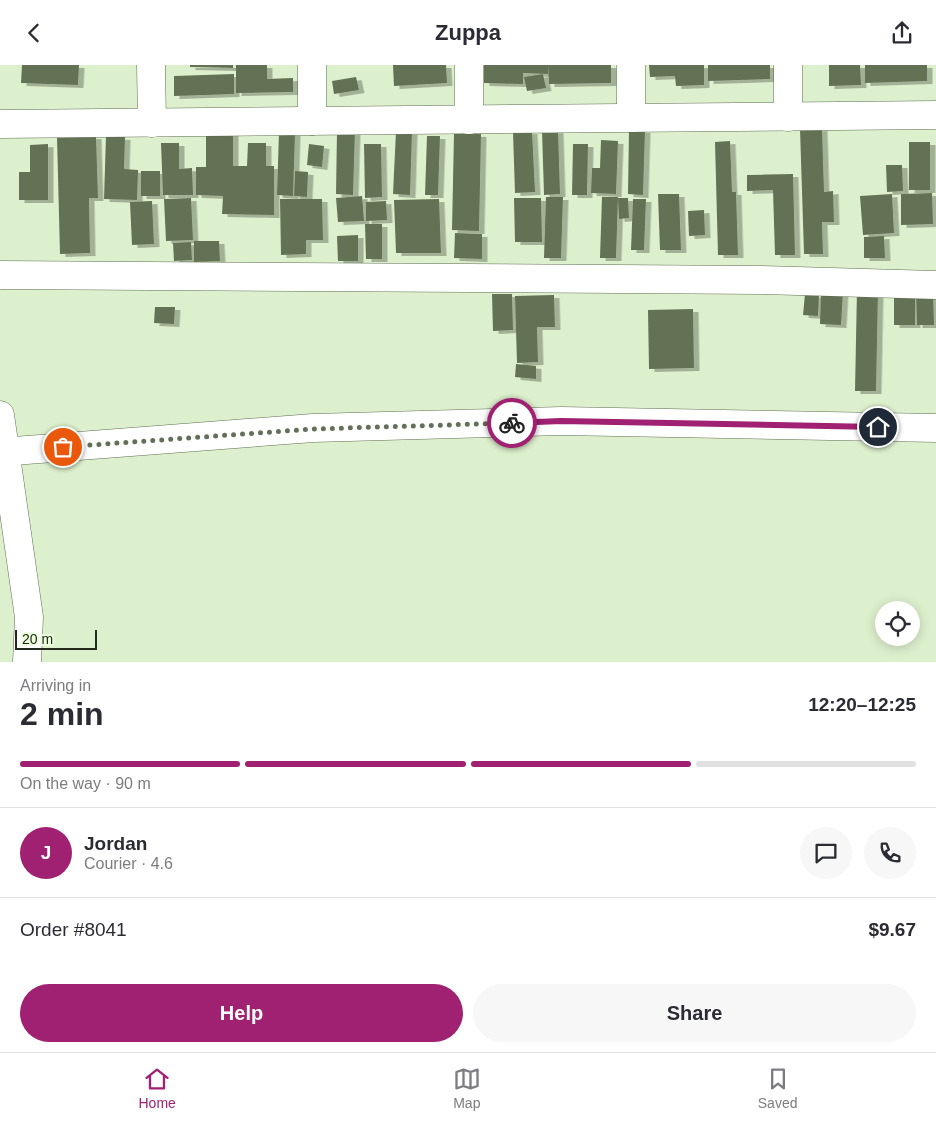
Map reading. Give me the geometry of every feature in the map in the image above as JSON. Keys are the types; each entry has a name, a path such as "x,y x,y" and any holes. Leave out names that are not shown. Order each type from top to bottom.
{"street":[{"path":"151,65 152,123"},
{"path":"312,65 312,121"},
{"path":"469,65 469,120"},
{"path":"631,65 631,118"},
{"path":"788,65 788,117"},
{"path":"0,124 936,115"},
{"path":"0,275 762,280 936,285"},
{"path":"0,415 3,452 29,617 27,662"},
{"path":"3,452 313,429 561,421 936,428"}],"building":[{"path":"22,65 79,65 78,85 21,83"},
{"path":"190,65 233,65 233,68 190,67"},
{"path":"236,65 267,65 267,79 293,78 293,92 236,93"},
{"path":"393,65 446,65 447,83 394,86"},
{"path":"484,65 548,65 548,74 523,73 523,84 484,83"},
{"path":"548,65 611,65 611,83 549,84"},
{"path":"649,65 704,65 704,85 676,86 675,76 650,77"},
{"path":"708,65 770,65 770,79 708,81"},
{"path":"829,65 860,65 861,85 829,86"},
{"path":"865,65 927,65 927,81 865,83"},
{"path":"234,74 234,94 174,96 174,76"},
{"path":"543,74 546,88 527,91 524,77"},
{"path":"356,77 359,90 334,94 332,81"},
{"path":"822,128 824,192 833,191 834,222 822,222 823,254 804,254 800,129"},
{"path":"629,129 645,130 643,195 628,194"},
{"path":"337,130 355,130 353,195 336,194"},
{"path":"558,130 560,194 544,195 542,131"},
{"path":"396,131 412,132 410,195 393,194"},
{"path":"532,131 535,192 515,193 513,132"},
{"path":"206,132 233,132 233,166 247,166 248,143 266,143 266,166 274,166 274,215 222,214 223,196 196,195 196,167 206,167"},
{"path":"279,132 295,133 293,196 277,195"},
{"path":"454,133 481,134 479,231 452,230"},
{"path":"96,136 98,198 89,198 90,253 60,254 57,137"},
{"path":"106,136 125,137 124,169 138,170 137,200 104,199"},
{"path":"427,136 440,136 438,195 425,195"},
{"path":"601,140 618,141 616,194 591,193 592,168 600,168"},
{"path":"730,141 732,192 736,192 738,255 718,255 715,142"},
{"path":"909,142 930,142 930,190 909,190"},
{"path":"161,143 179,143 179,169 192,168 193,195 163,195"},
{"path":"48,144 48,200 19,200 19,172 30,172 30,145"},
{"path":"309,144 324,146 322,167 307,165"},
{"path":"364,144 381,144 382,197 365,198"},
{"path":"573,144 588,144 587,195 572,195"},
{"path":"886,165 902,165 903,191 887,192"},
{"path":"141,171 160,171 160,196 141,196"},
{"path":"295,171 308,172 307,197 294,196"},
{"path":"793,174 795,255 775,255 773,190 747,191 747,175"},
{"path":"932,193 933,224 901,225 901,194"},
{"path":"658,194 679,194 681,250 660,250"},
{"path":"892,194 894,233 863,235 860,196"},
{"path":"362,196 364,221 338,222 336,198"},
{"path":"546,197 563,197 561,258 544,258"},
{"path":"602,197 618,197 616,258 600,258"},
{"path":"191,198 193,240 166,241 164,199"},
{"path":"514,198 541,198 542,242 515,242"},
{"path":"618,198 628,198 629,218 619,219"},
{"path":"280,199 322,199 323,240 306,240 306,254 281,255"},
{"path":"439,199 441,253 396,253 394,200"},
{"path":"633,199 646,199 644,250 631,250"},
{"path":"152,201 154,244 132,245 130,202"},
{"path":"386,201 387,220 366,221 366,202"},
{"path":"704,210 705,235 689,236 688,211"},
{"path":"365,224 382,224 382,259 366,259"},
{"path":"455,233 482,234 482,259 454,258"},
{"path":"358,235 358,261 338,261 337,236"},
{"path":"884,236 885,258 864,258 864,237"},
{"path":"194,241 219,241 220,261 194,262"},
{"path":"191,242 192,260 174,261 173,243"},
{"path":"857,289 878,290 876,391 855,391"},
{"path":"821,290 843,291 841,325 820,324"},
{"path":"915,290 915,325 894,325 894,291"},
{"path":"933,291 934,325 917,325 916,292"},
{"path":"492,294 512,294 513,330 493,331"},
{"path":"805,294 819,295 818,316 803,315"},
{"path":"554,295 555,327 537,327 538,362 517,363 515,296"},
{"path":"155,307 175,307 174,324 154,323"},
{"path":"693,309 694,368 649,369 648,310"},
{"path":"516,364 536,366 536,379 515,377"}],"way so far":[{"path":"63,447 313,429 512,423"}],"route":[{"path":"512,423 561,421 878,427"}]}
